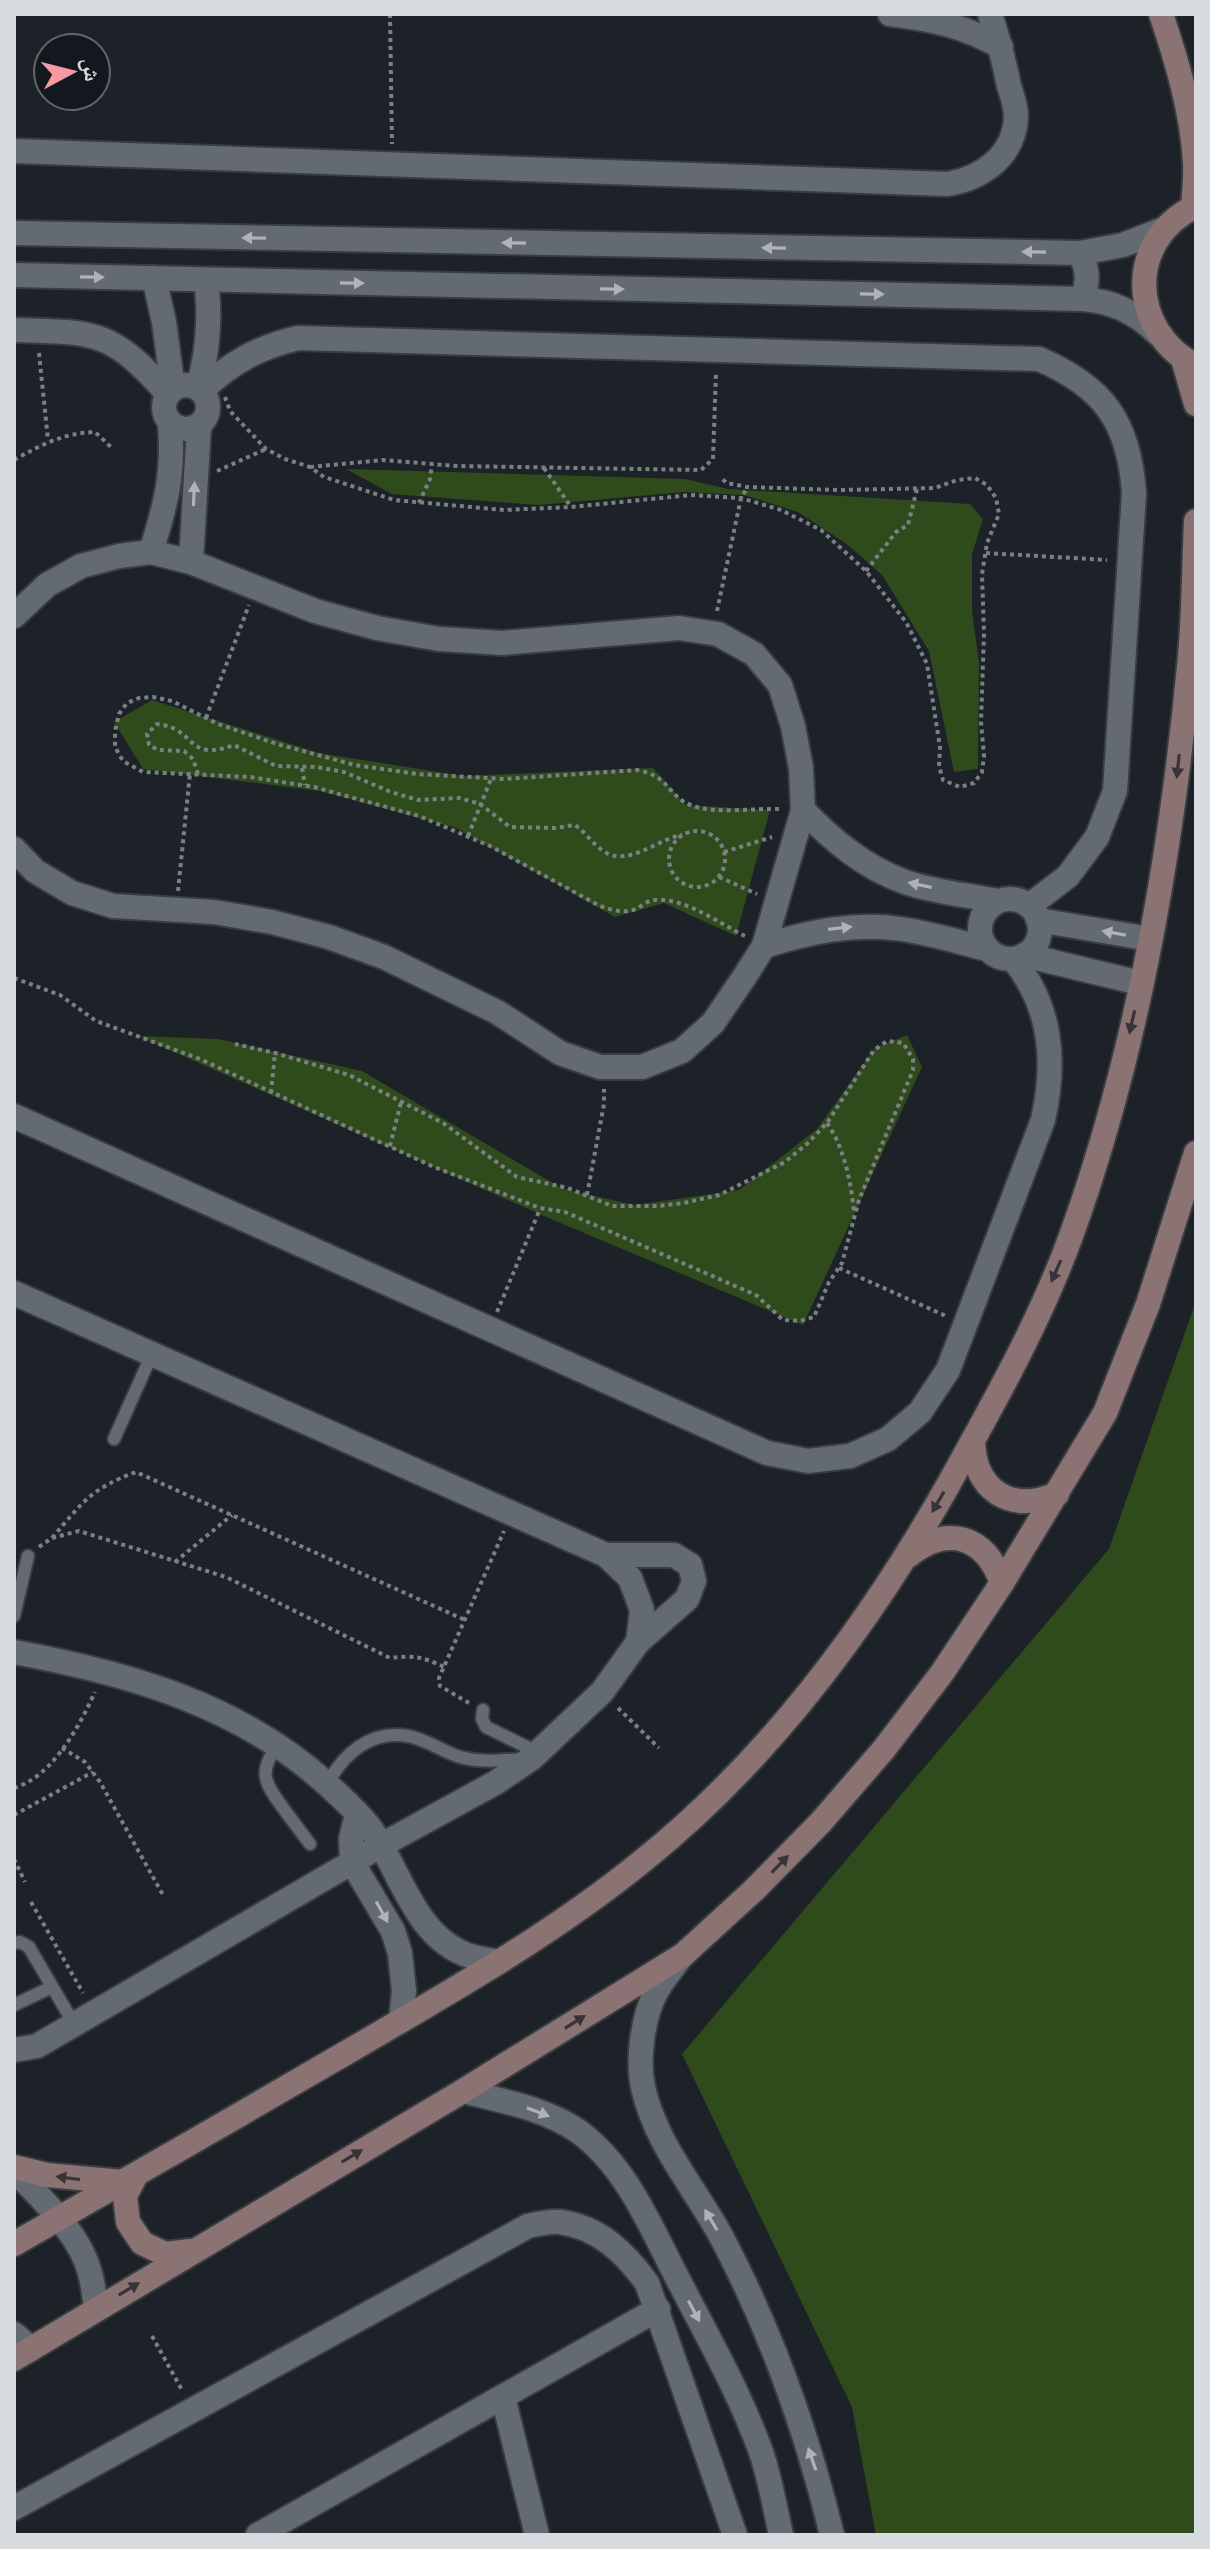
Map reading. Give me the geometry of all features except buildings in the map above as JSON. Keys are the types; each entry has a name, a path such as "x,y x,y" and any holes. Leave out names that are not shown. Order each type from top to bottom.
{"street":[{"path":"890,14 957,25 1001,47"},
{"path":"14,151 932,183 965,181 982,174 1007,149 1016,114 990,14"},
{"path":"1157,333 1147,307 1144,280 1147,262 1164,229 1194,206 1195,164 1189,118 1161,14"},
{"path":"14,233 1080,253 1123,245 1164,229"},
{"path":"1080,253 1087,271 1082,299"},
{"path":"14,275 1082,299 1123,308 1136,314 1157,333 1168,347 1189,363 1196,404"},
{"path":"151,552 169,490 171,468 170,424 163,409 170,391 168,344 154,278"},
{"path":"191,562 199,426 207,413 205,385 209,335 206,280"},
{"path":"26,330 78,332 107,340 134,357 170,391"},
{"path":"170,391 181,385 205,385 255,351 298,338 1039,359 1066,371 1090,387 1109,409 1124,435 1132,463 1134,493 1130,562 1115,791 1097,837 1068,876 1034,913"},
{"path":"170,424 184,430 199,426"},
{"path":"14,2244 401,2021 569,1918 649,1856 724,1787 793,1712 856,1632 907,1557 1019,1356 1070,1241 1109,1121 1150,939 1175,794 1191,651 1196,521"},
{"path":"14,616 47,585 81,566 151,552 191,562 315,611 361,624 439,639 503,643 679,628 718,634 754,654 780,685 793,726 801,768 800,820 764,946 713,1023 682,1051 642,1067 600,1067 560,1053 497,1012 384,957 329,937 272,922 214,912 113,906 72,893 35,871 14,849"},
{"path":"800,820 867,865 906,882 997,901 1014,899 1034,913 1150,939"},
{"path":"987,949 980,928 982,917 997,901"},
{"path":"1018,957 1037,940 1039,930 1034,913"},
{"path":"764,946 808,932 854,927 900,929 987,949 1004,958 1018,957 1140,983"},
{"path":"14,1116 767,1453 808,1461 850,1456 888,1439 920,1412 948,1370 1043,1120 1050,1089 1051,1059 1047,1028 1018,957"},
{"path":"20,2347 96,2309 463,2091 683,1955 754,1890 821,1822 884,1749 942,1673 1002,1583 1105,1413 1148,1304 1196,1153"},
{"path":"14,1293 606,1555 630,1578 642,1610 638,1642"},
{"path":"973,1440 974,1458 980,1474 991,1488 1006,1498 1023,1502 1040,1501 1057,1494"},
{"path":"907,1557 932,1541 963,1539 981,1548 995,1563 1002,1583"},
{"path":"14,2050 37,2046 352,1862 495,1783 536,1756 602,1692 638,1642 687,1599 694,1581 690,1565 674,1555 606,1555"},
{"path":"14,1652 165,1688 209,1707 278,1745 327,1784 370,1828 432,1932 449,1946 469,1956 499,1962"},
{"path":"357,1815 351,1838 352,1862 393,1931 400,1953 404,1991 401,2021"},
{"path":"683,1955 655,1993 641,2038 642,2085 657,2130 722,2238 775,2351 816,2469 832,2535"},
{"path":"463,2091 542,2112 577,2131 608,2158 623,2180 731,2381 762,2455 781,2535"},
{"path":"14,2168 47,2175 130,2179"},
{"path":"14,2168 74,2237 85,2259 96,2309"},
{"path":"130,2179 125,2196 128,2222 142,2243 165,2254 191,2251"},
{"path":"14,2508 528,2226 557,2222 585,2228 610,2241 631,2260 647,2283 735,2535"},
{"path":"258,2535 658,2309"},
{"path":"503,2397 537,2535"}],"lane":[{"path":"114,1439 152,1354"},
{"path":"14,1616 28,1556"},
{"path":"483,1710 482,1719 486,1727 536,1756"},
{"path":"327,1784 339,1763 359,1746 382,1737 408,1736 462,1758 496,1760 536,1756"},
{"path":"278,1745 269,1756 265,1770 266,1784 310,1844"},
{"path":"14,1943 20,1942 29,1947 52,1987 84,2018"},
{"path":"14,2005 52,1987"}],"path":[{"path":"390,14 392,164"},
{"path":"26,330 48,440"},
{"path":"310,467 383,460 544,468 701,470 713,459 717,350"},
{"path":"205,385 266,449 310,467 324,477 394,500 504,510 691,495 741,498 781,510 821,530 866,571 906,622 927,664 943,780 960,787 974,783 982,772 984,756 981,722 982,574 999,514 996,498 987,485 975,478 917,489 747,487 727,483 721,478"},
{"path":"16,458 48,440 75,433 95,432 112,448"},
{"path":"195,484 266,449"},
{"path":"419,503 430,479 432,464"},
{"path":"544,468 571,507"},
{"path":"718,634 717,605 741,498 747,487"},
{"path":"866,571 896,532 908,525 917,489"},
{"path":"986,553 1130,562"},
{"path":"206,718 256,588"},
{"path":"764,946 692,909 673,903 651,900 635,910 618,912 600,906 490,846 419,816 305,786 250,777 143,772 123,761 115,747 119,714 127,703 153,697 172,701 218,724 277,744 355,765 417,774 491,778 567,777 637,770 664,780 677,798 696,807 800,820"},
{"path":"198,774 193,759 184,751 158,750 149,745 147,734 157,724 174,725 197,747 209,751 234,745 276,766 317,767 344,772 418,800 460,798 480,804 510,827 575,825 603,851 618,857 636,853 667,838 699,831 707,833 721,844 725,860 719,877 712,883 696,887 687,885 674,874 669,857 675,841 682,835"},
{"path":"302,768 305,786"},
{"path":"177,909 190,773"},
{"path":"468,836 491,778"},
{"path":"724,852 800,820"},
{"path":"719,877 776,903"},
{"path":"14,978 60,995 96,1021 200,1059 434,1167 540,1208 565,1212 756,1295 783,1320 800,1321 814,1317 829,1282 842,1263 854,1216 913,1070 913,1059 903,1043 887,1041 874,1050 827,1123 785,1162 719,1195 658,1206 612,1206 568,1188 517,1177 443,1123 349,1075 235,1044"},
{"path":"271,1093 275,1053"},
{"path":"587,1196 604,1104 600,1067"},
{"path":"390,1146 401,1102"},
{"path":"827,1123 837,1137 843,1155 854,1216"},
{"path":"490,1329 540,1208"},
{"path":"839,1268 966,1325"},
{"path":"28,1556 52,1538 88,1495 111,1481 136,1472 465,1620"},
{"path":"483,1710 440,1686 439,1678 512,1514"},
{"path":"175,1562 232,1515"},
{"path":"52,1538 79,1531 226,1577 390,1658 411,1655 444,1667"},
{"path":"14,1788 46,1770 83,1718 104,1672"},
{"path":"602,1692 659,1748"},
{"path":"62,1748 85,1762 93,1772 163,1895"},
{"path":"14,1815 93,1772"},
{"path":"14,1859 25,1882"},
{"path":"31,1902 84,2018"},
{"path":"152,2336 193,2409"}],"green space":[{"path":"346,469 685,479 728,489 970,504 983,519 972,554 972,611 979,663 978,769 954,772 929,651 882,575 848,545 798,512 744,495 684,492 538,505 392,494"},
{"path":"152,700 319,753 463,776 653,768 686,805 770,810 736,936 664,903 615,917 456,828 320,791 143,769 114,722"},
{"path":"907,1035 922,1067 803,1325 544,1216 138,1036 218,1039 362,1071 563,1189 635,1205 739,1190 817,1129 875,1048"},
{"path":"1196,1301 1196,2535 876,2535 852,2407 682,2054 1109,1549"}]}
